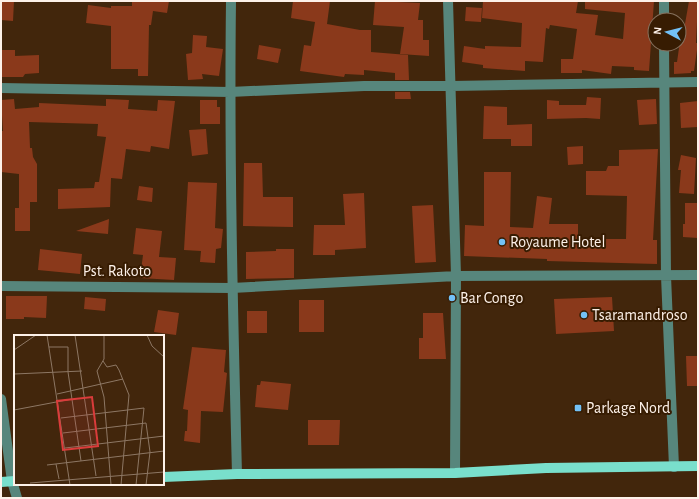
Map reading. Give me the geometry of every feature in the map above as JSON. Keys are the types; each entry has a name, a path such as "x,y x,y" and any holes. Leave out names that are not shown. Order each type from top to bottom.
{"main road":[{"path":"164,476 237,474 455,473 546,468 698,466"},
{"path":"1,482 13,481"}],"street":[{"path":"231,1 230,92 232,288 237,474"},
{"path":"448,1 456,276 455,473"},
{"path":"664,1 664,12"},
{"path":"664,52 666,276 674,467"},
{"path":"1,88 230,92 364,86 698,82"},
{"name":"Pst. Rakoto","path":"1,286 232,288 456,276 698,275"},
{"path":"1,399 13,481"},
{"path":"14,485 18,498"}],"building":[{"path":"1,1 14,1 13,21 1,20"},
{"path":"132,1 169,1 167,13 153,11 151,25 149,25 148,76 138,76 138,69 111,69 111,26 86,23 88,5 111,8 111,6 132,6"},
{"path":"293,1 330,1 327,24 360,30 371,30 371,52 408,55 409,80 395,80 395,73 364,70 364,75 345,74 344,77 300,71 304,45 311,46 315,22 291,18"},
{"path":"375,1 420,3 418,20 423,20 423,40 429,40 429,56 400,54 404,27 373,25"},
{"path":"483,1 578,1 576,13 598,15 595,35 623,39 625,13 585,9 585,1 654,1 653,12 647,12 647,52 650,52 649,71 634,70 634,67 612,66 611,74 582,70 582,73 561,73 561,59 573,59 577,29 550,25 549,29 546,28 543,62 525,61 525,71 483,68 483,65 462,62 464,46 485,49 485,46 521,47 522,23 482,18"},
{"path":"689,1 698,1 696,43 698,43 694,71 691,71 691,73 674,74 674,62 677,62 678,52 687,52 687,12"},
{"path":"466,7 482,8 481,22 465,21"},
{"path":"193,35 207,36 206,47 223,49 219,76 202,74 203,79 188,80 186,54 192,53"},
{"path":"259,45 281,49 278,63 257,59"},
{"path":"1,50 15,50 15,56 39,55 39,73 25,74 23,77 1,77"},
{"path":"395,92 410,92 411,99 395,99"},
{"path":"587,97 601,98 600,119 547,119 547,100 559,101 559,105 586,105"},
{"path":"14,99 15,109 39,107 39,103 106,106 106,99 129,100 128,109 157,111 158,100 175,101 169,149 151,146 150,152 126,149 122,179 111,178 110,207 58,209 58,189 94,188 95,182 99,182 106,137 97,136 98,124 29,122 30,148 32,148 33,157 37,164 37,202 30,202 30,231 15,231 15,208 19,208 19,174 1,172 1,131 3,131 1,100"},
{"path":"656,99 657,124 639,125 637,100"},
{"path":"200,100 217,100 217,107 220,107 220,124 200,124"},
{"path":"698,101 698,127 681,128 680,103"},
{"path":"484,106 507,107 507,125 532,124 532,146 511,146 511,139 483,139"},
{"path":"206,129 208,154 192,156 189,130"},
{"path":"583,146 583,164 568,165 567,147"},
{"path":"658,149 653,240 657,240 657,264 547,261 547,259 464,256 465,225 484,226 484,172 511,172 510,227 533,228 537,196 552,198 549,224 578,224 578,239 626,239 627,196 586,195 586,171 606,171 608,166 619,166 619,150"},
{"path":"681,155 696,158 694,194 679,193 681,170 678,170"},
{"path":"244,163 262,163 263,197 293,197 293,227 243,226"},
{"path":"188,182 217,183 215,228 223,229 221,248 216,249 215,263 200,262 201,251 184,250"},
{"path":"139,186 153,188 152,202 137,200"},
{"path":"364,193 366,248 335,250 335,255 313,255 314,225 345,225 343,194"},
{"path":"685,203 698,203 698,238 683,237 683,224 685,224"},
{"path":"433,205 436,262 415,263 412,206"},
{"path":"109,219 108,234 76,231"},
{"path":"136,228 162,231 159,257 176,258 174,280 140,278 143,255 133,254"},
{"path":"40,249 82,254 80,274 38,270"},
{"path":"276,249 294,249 294,278 246,279 246,252 276,251"},
{"path":"6,296 47,296 46,318 24,317 24,319 6,319"},
{"path":"85,297 106,299 105,311 84,309"},
{"name":"Tsaramandroso","path":"612,297 614,331 556,334 554,299"},
{"path":"299,300 324,300 324,332 299,332"},
{"path":"158,310 179,313 176,335 154,332"},
{"path":"247,311 267,311 267,333 247,333"},
{"path":"423,313 443,313 446,359 419,359 419,338 423,338"},
{"path":"192,347 226,350 224,372 227,373 223,412 201,411 200,443 184,441 185,431 187,431 188,410 183,409"},
{"path":"686,356 698,356 698,386 687,386"},
{"path":"261,381 291,384 288,410 255,407 257,385 260,385"},
{"path":"308,420 340,420 339,445 308,445"}],"place":[{"name":"Royaume Hotel","path":"502,242"},
{"name":"Bar Congo","path":"452,298"},
{"name":"Tsaramandroso","path":"584,315"},
{"name":"Parkage Nord","path":"578,408"}]}
